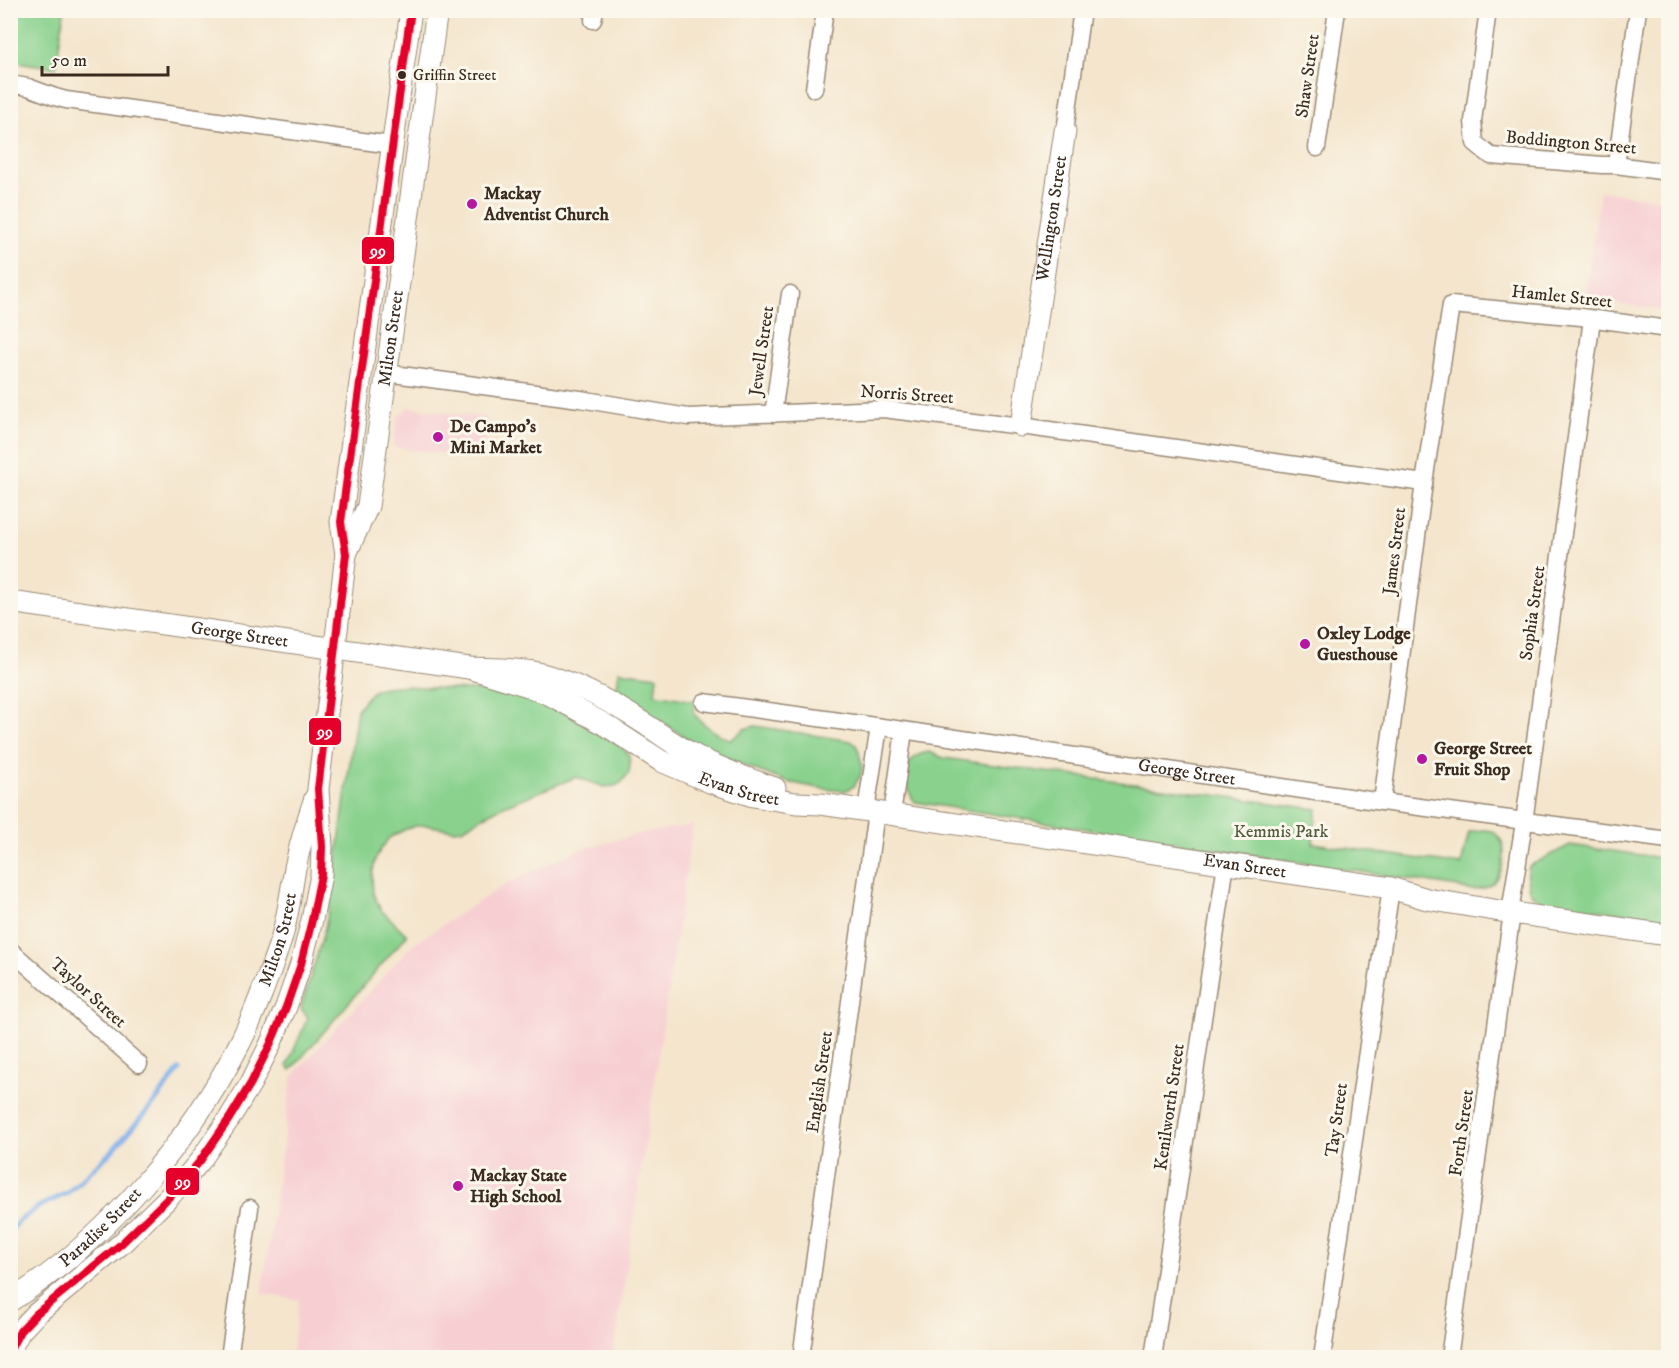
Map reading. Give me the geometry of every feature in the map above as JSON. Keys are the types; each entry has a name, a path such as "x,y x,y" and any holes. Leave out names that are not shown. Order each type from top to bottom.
{"street":[{"name":"Milton Street","path":"244,1095 265,1058 286,1007 307,941 316,902 322,863 318,789 346,554 341,522 411,10"},
{"name":"Milton Street","path":"346,554 368,506 437,10"},
{"path":"814,89 825,10"},
{"name":"Wellington Street","path":"1021,426 1082,10"},
{"name":"Shaw Street","path":"1317,148 1337,10"},
{"name":"Boddington Street","path":"1488,10 1473,121 1475,143 1491,156 1616,165 1668,172"},
{"path":"1616,165 1638,10"},
{"path":"10,84 28,87 66,100 416,148"},
{"name":"Jewell Street","path":"773,414 790,294"},
{"name":"Hamlet Street","path":"1451,305 1668,329"},
{"name":"James Street","path":"1382,802 1424,483 1451,305"},
{"name":"Sophia Street","path":"1511,913 1592,319"},
{"path":"361,370 386,373"},
{"name":"Norris Street","path":"386,373 580,399 688,417 883,410 1021,426 1424,483"},
{"name":"George Street","path":"10,602 469,668 529,671 568,683 632,716 672,742"},
{"name":"George Street","path":"469,668 528,686 552,696 597,720 661,761"},
{"name":"George Street","path":"704,702 1382,802 1668,840"},
{"path":"878,812 879,727"},
{"path":"878,812 904,731"},
{"path":"661,761 672,742"},
{"name":"Evan Street","path":"672,742 729,772 821,804"},
{"name":"Evan Street","path":"661,761 710,782 753,796 1226,863 1390,888 1427,899 1511,913 1668,935"},
{"name":"Milton Street","path":"218,1081 240,1042 267,980 287,918 300,849 318,789"},
{"name":"English Street","path":"801,1358 878,812"},
{"name":"Kenilworth Street","path":"1153,1358 1226,863"},
{"name":"Tay Street","path":"1322,1358 1390,888"},
{"name":"Forth Street","path":"1449,1358 1511,913"},
{"name":"Taylor Street","path":"10,950 139,1064"},
{"name":"Paradise Street","path":"10,1301 63,1262 111,1219 156,1172 218,1081"},
{"name":"Paradise Street","path":"10,1350 20,1331 36,1314 113,1251 169,1197 200,1161 244,1095"},
{"path":"229,1358 250,1208"}],"shaded area":[{"path":"1600,191 1668,200 1668,311 1585,299"},
{"path":"409,407 487,418 481,459 393,447 398,416"},
{"name":"Mackay State High School","path":"693,825 613,1357 291,1357 299,1300 262,1294 292,1077 413,944 504,885 579,850 643,833"}],"green space":[{"path":"11,10 63,10 56,68 11,61"},
{"path":"619,671 657,676 655,694 695,701 694,714 711,729 731,740 744,729 755,726 851,741 858,749 862,765 861,775 854,786 844,791 824,789 787,782 706,751 616,694"},
{"path":"404,686 514,693 543,703 564,712 619,745 629,755 629,773 621,783 604,787 576,777 499,808 462,829 415,826 389,838 375,860 372,876 373,893 381,910 407,935 291,1070 287,1066 308,1017 301,1009 325,928 332,894 357,710 367,696 376,689"},
{"name":"Kemmis Park","path":"929,752 944,758 1317,809 1313,843 1461,865 1469,832 1493,831 1502,842 1504,856 1499,875 1493,883 1484,888 1468,890 915,802 909,792 908,767 915,757"},
{"path":"1570,845 1668,859 1668,920 1544,902 1534,896 1528,883 1529,866"}],"waterway":[{"path":"10,1231 20,1220 40,1206 67,1193 111,1152 151,1107 179,1070"}],"transit line":[{"name":"99","path":"10,1350 20,1331 36,1314 121,1244 169,1197 200,1161 251,1083 286,1007 301,964 321,875 322,847 318,789 346,554 341,522 411,10"}],"place":[{"name":"Griffin Street","path":"402,75"},
{"name":"Mackay Adventist Church","path":"472,204"},
{"name":"De Campo's Mini Market","path":"438,437"},
{"name":"Oxley Lodge Guesthouse","path":"1305,644"},
{"name":"George Street Fruit Shop","path":"1422,759"},
{"name":"Mackay State High School","path":"458,1186"}]}
